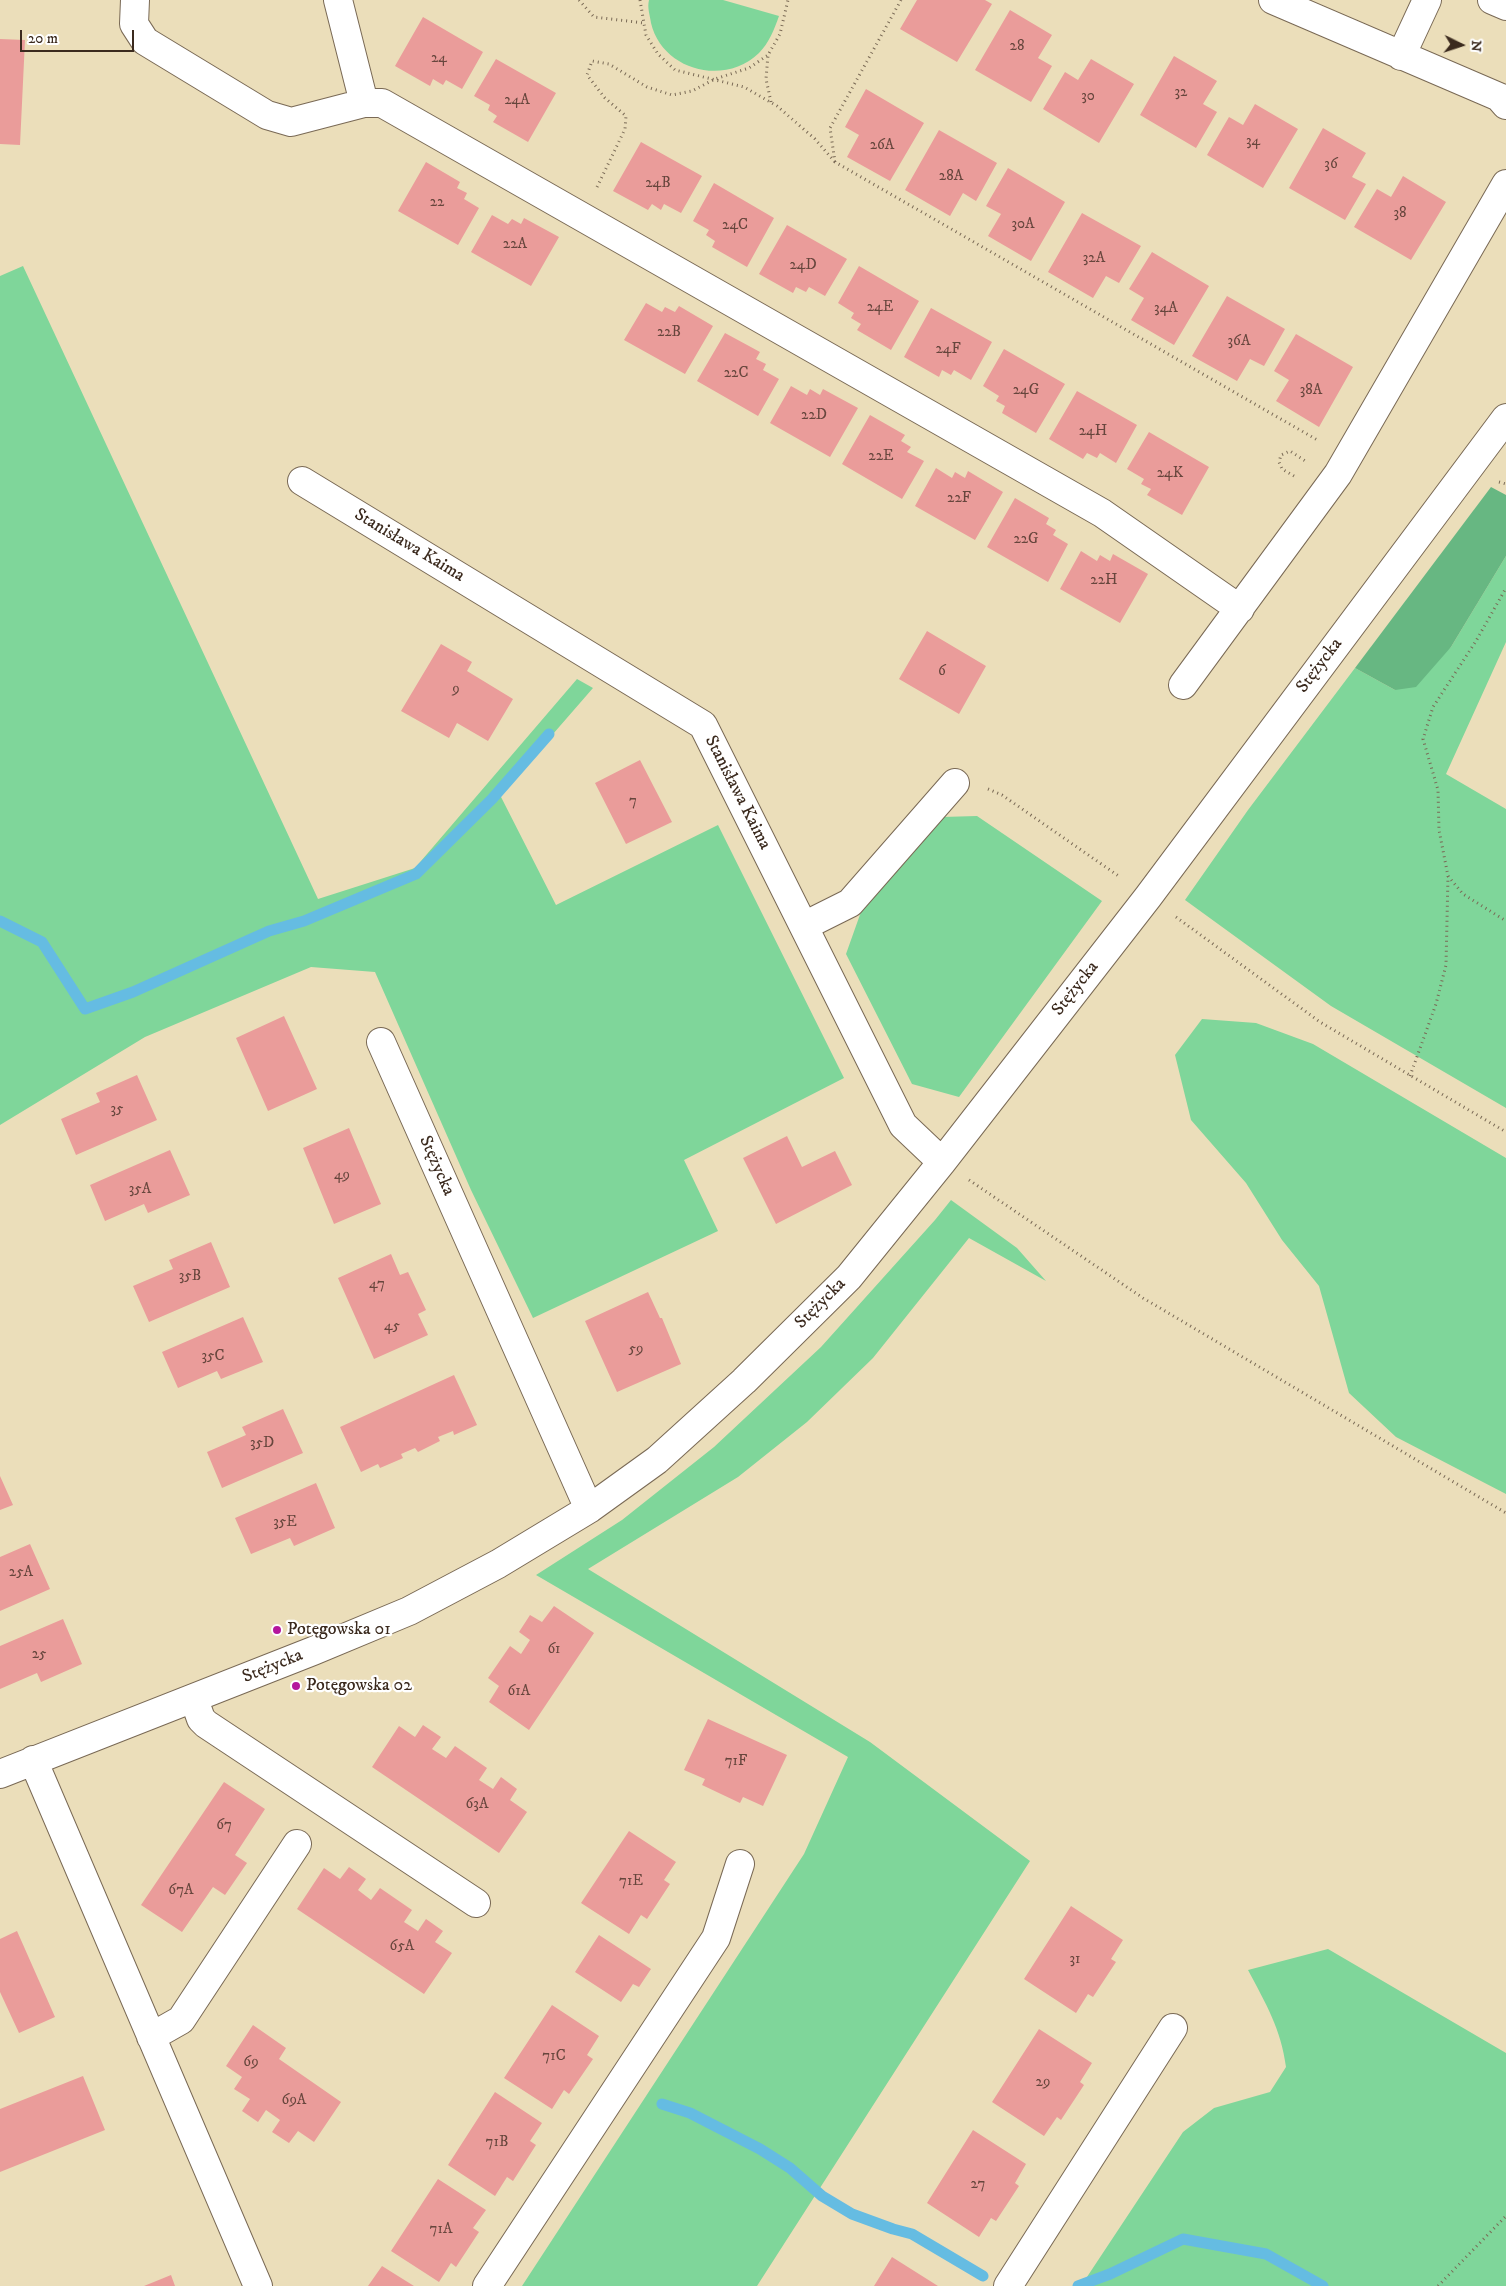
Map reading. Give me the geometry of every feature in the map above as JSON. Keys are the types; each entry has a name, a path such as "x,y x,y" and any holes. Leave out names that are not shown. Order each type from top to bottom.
{"street":[{"path":"135,0 134,24 145,42 267,115 291,122 364,103 382,103 1102,513 1240,609"},
{"path":"338,0 364,103"},
{"path":"1273,0 1499,97 1506,105"},
{"path":"1401,56 1427,0"},
{"path":"1492,0 1506,6"},
{"path":"1182,685 1338,474 1506,184"},
{"name":"Stężycka","path":"0,1774 194,1699 409,1611 498,1564 589,1509 657,1460 744,1381 849,1277 942,1162 1148,897 1506,418"},
{"name":"Stanisława Kaima","path":"302,481 703,725 903,1125 942,1162"},
{"path":"804,926 850,903 955,783"},
{"name":"Stężycka","path":"381,1042 589,1509"},
{"path":"194,1699 201,1720 206,1724 476,1903"},
{"path":"33,1760 258,2286"},
{"path":"151,2037 181,2020 297,1844"},
{"path":"487,2286 716,1938 740,1864"},
{"path":"1008,2286 1173,2028"}],"path":[{"path":"579,0 594,18 644,23"},
{"path":"640,0 646,35 658,54 675,70 744,87 771,102 816,139 835,162 1324,445"},
{"path":"784,0 786,7"},
{"path":"771,102 766,79 768,55 780,34 788,0"},
{"path":"835,162 830,128 901,0"},
{"path":"583,217 625,129 626,116 605,98 587,75 592,61 609,64 647,87 672,95 692,91 715,79 749,68 768,55"},
{"path":"1410,1076 1436,1004 1446,965 1448,876 1439,830 1438,790 1423,739 1433,707 1476,641 1506,588"},
{"path":"955,783 981,785 1002,795 1148,897 1320,1022 1506,1132"},
{"path":"1448,876 1463,894 1506,921"},
{"path":"942,1162 1144,1298 1506,1514"},
{"path":"1438,2286 1506,2216"}],"green space":[{"path":"649,0 723,0 779,16 768,41 759,53 745,63 729,69 712,71 696,68 681,62 668,52 657,39 651,23 648,9"},
{"path":"23,266 318,899 415,868 577,679 593,688 500,795 556,905 718,825 844,1078 684,1160 718,1231 533,1318 471,1190 375,972 311,967 145,1037 0,1125 0,276"},
{"path":"1491,487 1506,495 1506,556 1451,647 1416,687 1395,690 1355,668"},
{"path":"1506,556 1506,642 1446,774 1506,809 1506,1108 1331,1006 1185,900 1248,810 1355,668 1395,690 1451,647"},
{"path":"977,816 1102,901 959,1097 912,1084 846,954 862,909 942,817"},
{"path":"1202,1019 1256,1023 1313,1044 1506,1158 1506,1494 1396,1437 1349,1393 1319,1286 1282,1240 1246,1183 1191,1120 1175,1055"},
{"path":"951,1200 1017,1248 1046,1281 969,1238 873,1358 807,1422 738,1477 588,1569 870,1742 1030,1861 757,2286 522,2286 804,1854 848,1757 536,1575 622,1520 714,1447 821,1347"},
{"path":"1328,1949 1506,2053 1506,2286 1081,2286 1183,2132 1214,2108 1270,2092 1286,2067 1277,2029 1248,1970"}],"building":[{"path":"917,0 985,0 992,4 957,62 900,29"},
{"path":"1010,10 1052,35 1038,58 1052,66 1031,102 975,70"},
{"path":"423,17 483,52 462,89 446,80 443,85 433,79 430,86 395,66"},
{"path":"0,39 25,40 20,145 0,144"},
{"path":"1174,56 1217,81 1203,104 1217,112 1196,148 1140,115"},
{"path":"496,59 556,93 528,142 493,122 497,116 488,110 490,105 474,96"},
{"path":"1091,59 1134,84 1099,143 1043,109 1065,72 1078,80"},
{"path":"866,89 924,123 890,181 847,157 859,135 845,127"},
{"path":"1255,104 1298,129 1263,188 1207,155 1229,117 1243,125"},
{"path":"1323,128 1366,153 1352,177 1366,184 1345,220 1289,188"},
{"path":"939,130 997,163 976,201 963,193 950,216 905,190"},
{"path":"641,142 702,176 681,213 664,204 661,210 652,204 648,210 613,191"},
{"path":"426,162 460,182 457,188 467,193 464,199 479,208 458,245 398,211"},
{"path":"1008,168 1065,202 1031,261 988,236 1001,214 986,206"},
{"path":"1403,176 1446,202 1411,260 1354,227 1377,189 1391,197"},
{"path":"714,183 774,218 747,267 712,247 715,241 706,235 709,230 693,221"},
{"path":"1082,213 1141,246 1119,283 1106,276 1093,298 1048,272"},
{"path":"492,215 508,224 512,219 521,224 524,218 559,237 531,286 471,252"},
{"path":"787,225 847,259 825,296 809,287 806,292 796,287 793,293 759,274"},
{"path":"1152,252 1209,286 1174,345 1131,320 1144,298 1129,289"},
{"path":"859,266 919,301 891,350 857,330 861,324 851,318 854,313 838,303"},
{"path":"1227,296 1285,329 1264,366 1250,359 1237,381 1192,356"},
{"path":"646,303 662,312 665,307 675,312 679,306 713,326 685,374 624,340"},
{"path":"931,308 992,342 971,380 954,370 951,375 942,370 939,377 904,357"},
{"path":"725,333 760,352 756,359 766,364 763,370 779,379 758,416 697,381"},
{"path":"1296,334 1353,367 1319,427 1276,401 1289,380 1274,371"},
{"path":"1004,349 1065,384 1036,433 1002,413 1005,406 996,401 999,396 983,386"},
{"path":"791,386 807,395 810,389 820,395 823,389 858,408 830,457 770,423"},
{"path":"1077,391 1137,425 1116,463 1100,453 1097,458 1087,453 1083,459 1049,439"},
{"path":"870,415 905,435 901,441 911,447 907,452 924,461 902,499 842,464"},
{"path":"1149,432 1209,467 1182,515 1147,495 1151,489 1141,484 1144,479 1127,469"},
{"path":"936,468 952,478 955,472 965,478 968,471 1003,492 975,540 915,506"},
{"path":"1015,498 1049,518 1046,524 1056,530 1053,535 1068,544 1048,582 987,547"},
{"path":"1081,551 1097,561 1100,555 1110,561 1113,554 1148,574 1120,623 1060,589"},
{"path":"927,631 986,666 959,714 899,679"},
{"path":"441,644 472,662 467,671 513,699 488,741 457,723 449,738 401,711"},
{"path":"640,760 672,822 626,844 595,783"},
{"path":"284,1016 317,1089 268,1111 236,1038"},
{"path":"137,1075 157,1120 76,1155 61,1119 100,1102 96,1093"},
{"path":"349,1128 381,1204 334,1224 303,1148"},
{"path":"787,1136 802,1167 835,1151 852,1185 776,1224 743,1158"},
{"path":"170,1150 190,1195 148,1213 144,1204 105,1221 90,1185"},
{"path":"211,1242 230,1287 149,1322 133,1286 173,1269 169,1260"},
{"path":"391,1254 400,1275 408,1272 426,1310 418,1314 428,1335 374,1359 338,1278"},
{"path":"648,1292 660,1318 662,1318 681,1364 617,1392 585,1321"},
{"path":"243,1317 263,1362 221,1379 217,1371 178,1388 162,1352"},
{"path":"454,1375 477,1425 454,1435 453,1431 438,1437 440,1441 418,1452 415,1448 401,1454 403,1458 401,1459 380,1468 378,1464 361,1472 340,1427"},
{"path":"283,1409 303,1453 222,1488 207,1452 246,1435 242,1427"},
{"path":"0,1476 13,1505 0,1510"},
{"path":"316,1483 335,1528 294,1546 290,1538 251,1554 235,1518"},
{"path":"30,1544 50,1589 0,1611 0,1557"},
{"path":"554,1606 594,1633 529,1730 489,1702 499,1686 488,1678 510,1646 521,1654 530,1640 519,1632 530,1615 542,1622"},
{"path":"63,1619 82,1664 41,1682 37,1673 0,1689 0,1646"},
{"path":"708,1719 787,1755 763,1806 743,1797 740,1803 702,1785 705,1779 684,1770"},
{"path":"423,1725 441,1737 432,1749 446,1758 455,1746 487,1768 479,1780 493,1789 501,1777 517,1789 510,1800 527,1812 499,1853 372,1767 399,1726 415,1737"},
{"path":"224,1782 265,1809 235,1855 247,1863 225,1895 213,1887 182,1932 141,1905"},
{"path":"629,1831 676,1862 664,1880 670,1884 647,1919 641,1915 629,1934 581,1903"},
{"path":"349,1867 366,1879 358,1890 371,1900 380,1888 412,1910 404,1922 418,1931 426,1919 443,1931 435,1942 452,1953 424,1994 297,1909 324,1868 340,1879"},
{"path":"1071,1906 1123,1940 1111,1959 1116,1962 1093,1997 1088,1994 1076,2013 1024,1979"},
{"path":"17,1931 55,2017 19,2033 0,1992 0,1939"},
{"path":"599,1935 651,1969 639,1987 633,1984 621,2002 575,1972"},
{"path":"552,2005 599,2036 587,2055 593,2059 569,2094 564,2090 552,2109 504,2078"},
{"path":"253,2025 286,2048 279,2059 341,2102 314,2142 298,2131 289,2143 272,2132 280,2120 266,2110 258,2122 242,2111 250,2099 234,2089 242,2077 226,2066"},
{"path":"1039,2029 1092,2063 1080,2082 1084,2085 1061,2120 1057,2117 1044,2136 992,2102"},
{"path":"83,2076 105,2130 0,2172 0,2109"},
{"path":"495,2092 542,2123 530,2141 536,2145 513,2181 507,2177 495,2196 448,2165"},
{"path":"973,2130 1026,2164 1015,2183 1019,2186 996,2221 991,2218 979,2237 927,2203"},
{"path":"438,2179 486,2210 473,2228 479,2232 456,2267 451,2263 439,2282 391,2251"},
{"path":"892,2257 938,2286 874,2286"},
{"path":"382,2266 414,2286 368,2286"},
{"path":"171,2275 175,2286 144,2286"}],"waterway":[{"path":"0,921 42,942 85,1009 133,992 269,931 304,921 416,874 492,799 549,734"},
{"path":"662,2104 690,2113 760,2149 790,2168 822,2196 852,2214 912,2234 983,2276"},
{"path":"1078,2286 1110,2274 1183,2239 1266,2254 1323,2286"}],"place":[{"name":"Potęgowska 01","path":"277,1630"},
{"name":"Potęgowska 02","path":"296,1686"}]}
